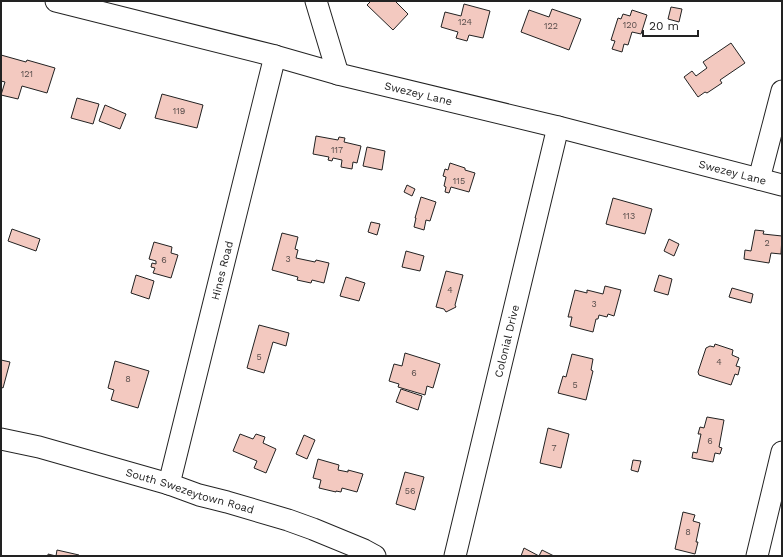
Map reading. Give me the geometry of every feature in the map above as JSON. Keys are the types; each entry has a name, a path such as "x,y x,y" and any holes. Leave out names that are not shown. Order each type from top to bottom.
{"street":[{"name":"Swezey Lane","path":"56,1 275,56 338,74 558,126 782,185"},
{"path":"316,1 338,74"},
{"name":"Hines Road","path":"169,484 275,56"},
{"path":"759,179 782,91"},
{"name":"Colonial Drive","path":"455,556 558,126"},
{"name":"South Swezeytown Road","path":"1,439 39,447 169,484 198,495 228,502 288,520 364,550 375,556"},
{"path":"757,556 779,477 782,452"}],"building":[{"path":"371,1 395,1 408,14 393,30 367,5"},
{"path":"464,4 490,11 483,38 469,35 467,41 456,38 458,32 441,27 445,12 461,16"},
{"path":"671,7 682,9 679,22 668,19"},
{"path":"552,9 581,19 569,50 521,32 529,10 549,17"},
{"path":"632,10 647,15 641,34 632,32 628,45 624,44 622,52 612,49 615,41 611,40 618,18 621,19 623,14 630,16"},
{"path":"731,43 745,63 720,80 722,83 698,97 684,77 692,71 696,76 707,68 703,62"},
{"path":"1,55 26,62 27,60 55,68 47,93 22,86 18,99 1,95 5,82 1,81"},
{"path":"162,94 203,105 197,128 155,118"},
{"path":"77,98 99,104 93,124 71,118"},
{"path":"105,105 126,114 120,129 99,121"},
{"path":"316,136 338,140 339,137 345,138 344,142 361,146 357,163 353,162 352,169 341,167 342,160 333,158 332,161 328,160 329,157 313,154"},
{"path":"367,147 385,151 382,170 363,166"},
{"path":"450,163 475,173 469,192 451,187 449,193 445,192 446,187 444,186 446,177 443,176 445,169 448,170"},
{"path":"407,185 415,189 412,196 404,192"},
{"path":"421,197 436,202 430,221 426,220 424,230 414,227"},
{"path":"613,198 652,209 645,234 606,224"},
{"path":"371,222 380,224 377,235 368,232"},
{"path":"12,229 40,239 36,251 8,241"},
{"path":"755,230 764,231 763,234 782,236 781,254 771,253 769,263 744,259 745,250 751,251"},
{"path":"282,233 298,237 295,249 298,250 296,258 329,263 324,283 312,280 311,283 297,280 298,277 272,270"},
{"path":"669,239 679,244 674,256 664,251"},
{"path":"154,242 172,247 171,253 178,255 171,278 153,273 155,268 151,267 152,263 156,264 156,261 149,259"},
{"path":"406,251 424,256 420,271 402,267"},
{"path":"446,271 463,275 455,305 456,307 446,312 444,309 436,307"},
{"path":"136,275 154,281 149,299 131,293"},
{"path":"659,275 672,279 668,295 654,291"},
{"path":"346,277 365,283 359,301 340,296"},
{"path":"605,286 621,290 614,316 608,314 607,317 599,315 598,319 596,319 593,332 570,326 572,317 568,317 575,290 587,293 587,290 603,294"},
{"path":"732,288 753,294 751,303 729,297"},
{"path":"259,325 289,333 286,346 273,342 264,373 247,368"},
{"path":"715,344 733,350 732,355 739,358 736,366 740,367 738,375 735,374 731,385 699,375 698,372 706,348 710,346 714,347"},
{"path":"405,353 440,364 433,388 427,386 425,395 398,387 399,384 389,381 394,364 402,366"},
{"path":"572,354 593,359 591,370 593,371 586,400 558,393 563,376 566,377"},
{"path":"1,360 10,362 3,388 1,387"},
{"path":"115,361 149,371 138,408 111,400 114,390 108,388"},
{"path":"401,389 422,396 418,410 396,402"},
{"path":"707,417 724,420 719,447 722,448 720,454 715,453 713,462 692,458 693,452 697,453 701,434 698,434 700,427 704,428"},
{"path":"548,428 569,434 561,468 540,463"},
{"path":"240,434 253,439 256,434 265,437 263,443 276,449 266,473 254,468 257,461 233,451"},
{"path":"304,435 315,440 307,459 296,454"},
{"path":"318,459 339,465 338,470 348,472 348,470 363,474 357,492 342,488 341,492 336,492 319,488 321,480 313,478"},
{"path":"633,460 641,461 638,472 631,470"},
{"path":"405,472 424,477 415,510 396,504"},
{"path":"683,512 695,515 693,521 700,523 695,554 675,549"},
{"path":"524,548 539,556 521,556"},
{"path":"57,550 79,555 78,556 56,556"},
{"path":"542,550 554,556 539,556"}]}
